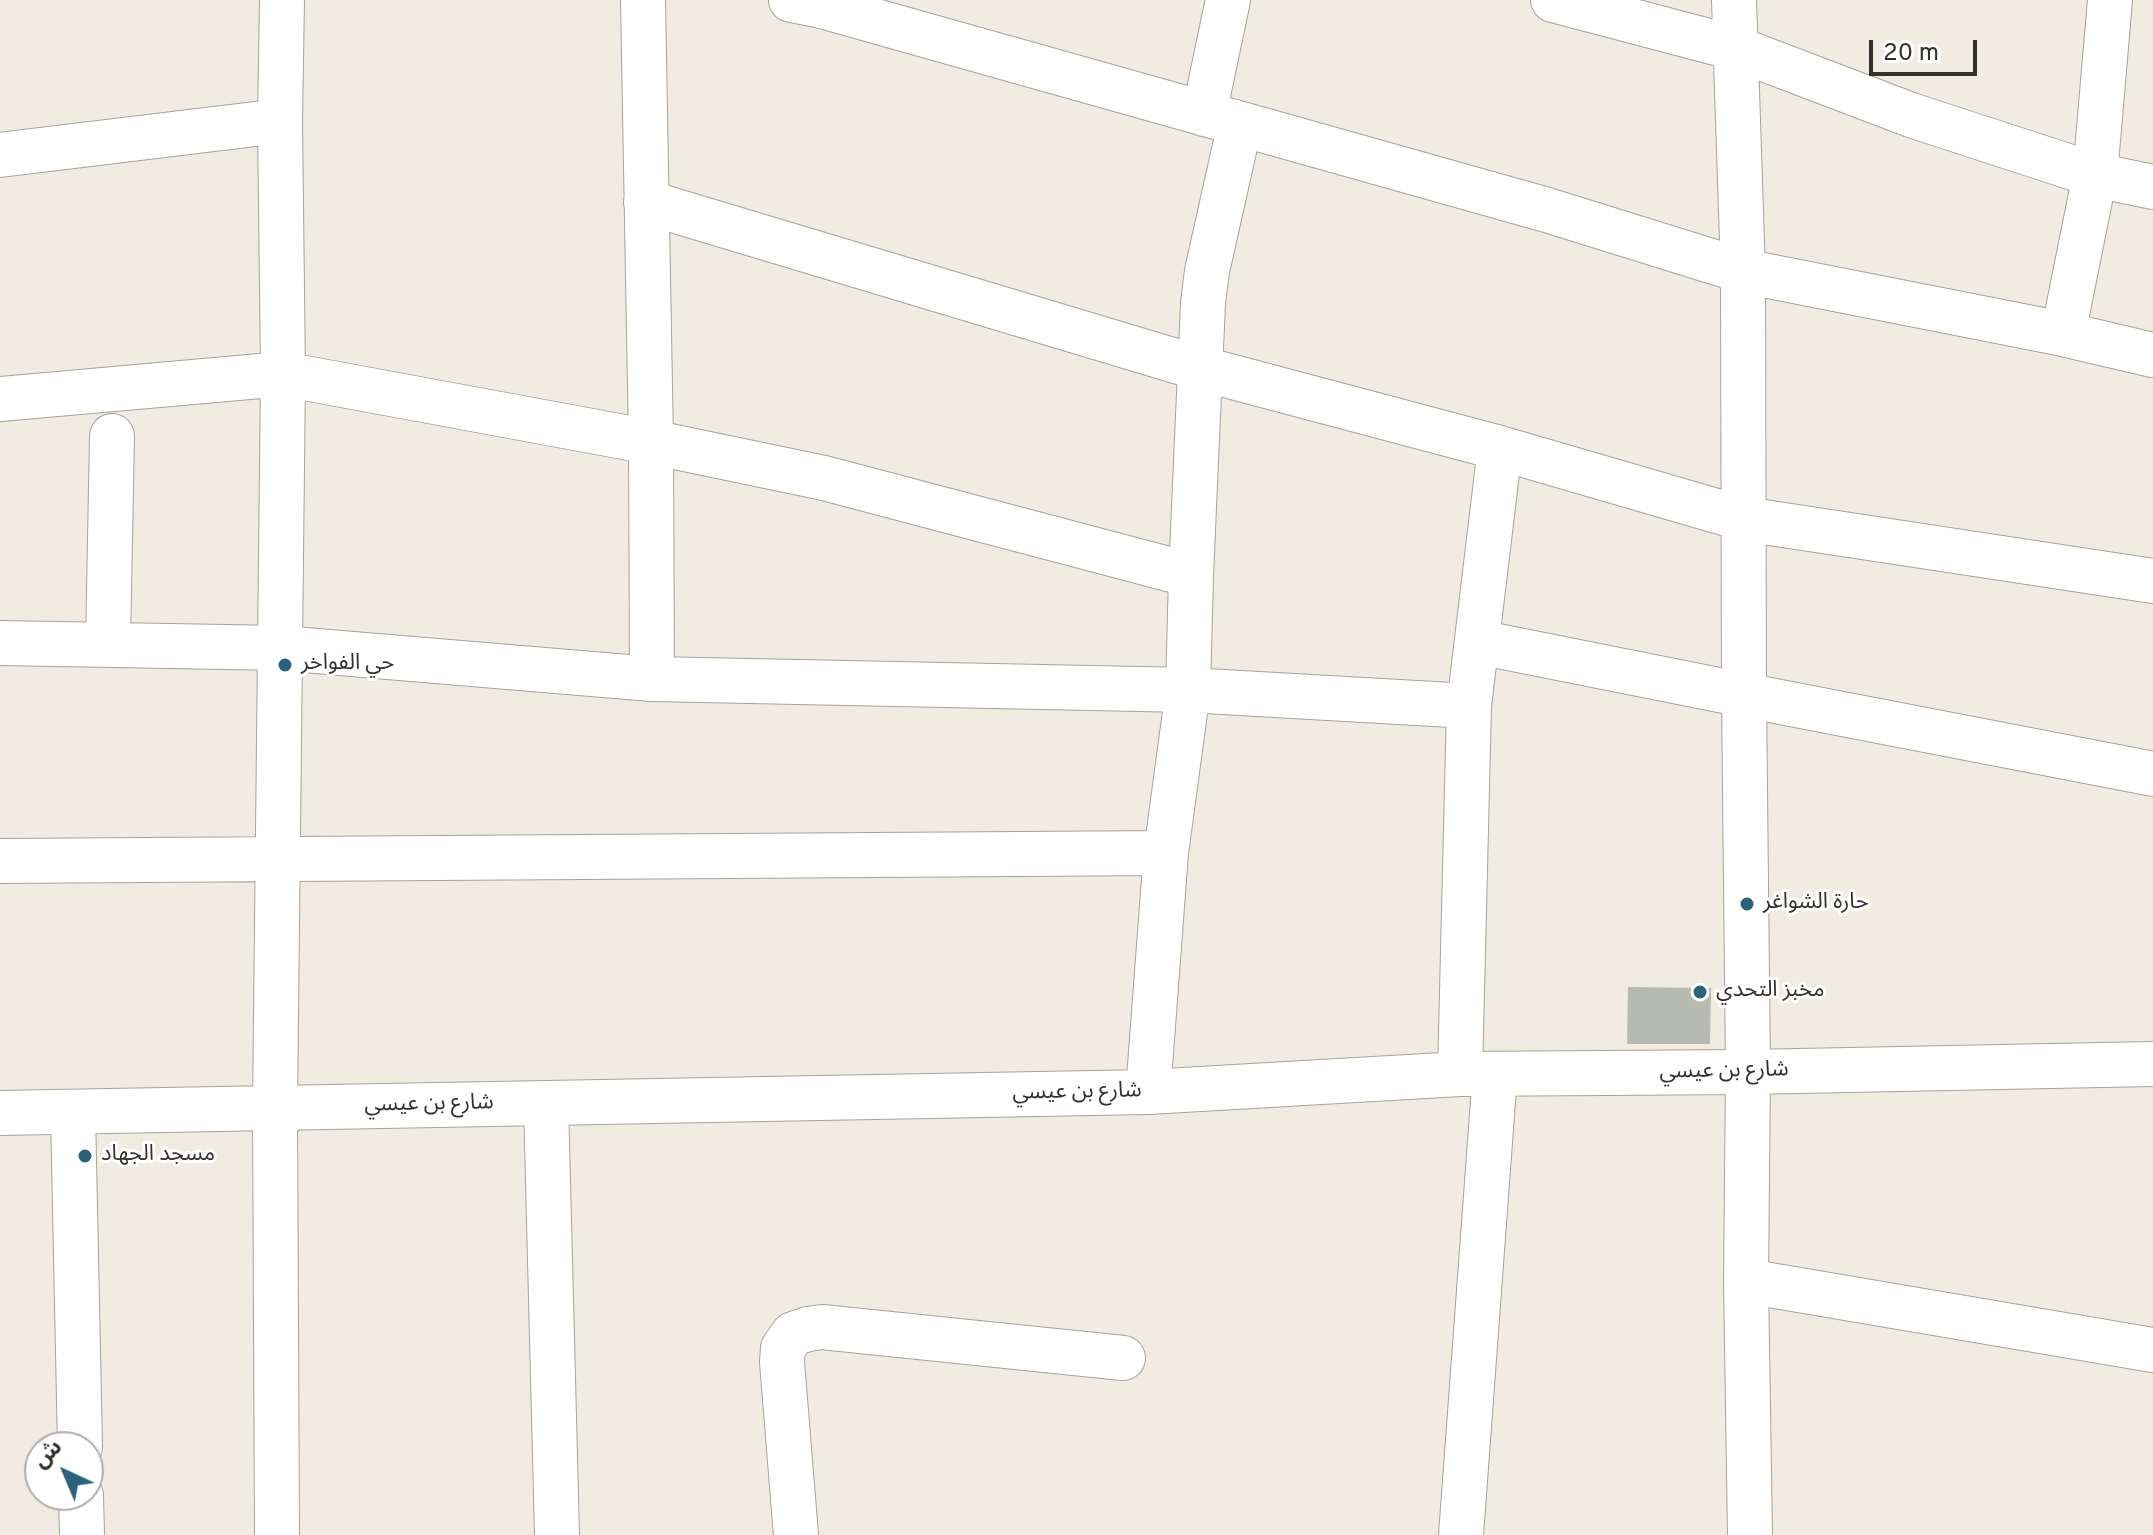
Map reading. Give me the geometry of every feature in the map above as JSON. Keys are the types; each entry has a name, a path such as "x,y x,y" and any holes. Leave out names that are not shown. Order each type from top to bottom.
{"street":[{"path":"277,1535 275,1108 283,374 282,0"},
{"path":"643,0 652,679"},
{"path":"791,0 837,10 1547,210 1743,271 2063,334 2153,355"},
{"path":"1148,1092 1166,853 1188,690 1199,368 1222,119 1228,0"},
{"path":"1553,0 1735,48 1911,115 2095,175 2153,187"},
{"path":"1734,0 1743,271 1748,1072 1746,1281 1750,1535"},
{"path":"2063,334 2095,175 2110,0"},
{"path":"0,155 280,121"},
{"path":"646,202 1199,368 1500,448 1744,519 2153,581"},
{"path":"0,399 283,374 651,442 824,478 1191,575"},
{"path":"108,645 112,436"},
{"path":"1461,1535 1477,1074 1469,706 1500,448"},
{"path":"1478,642 2153,774"},
{"path":"0,643 281,648 652,679 1188,690 1469,706"},
{"path":"0,861 1166,853"},
{"name":"شارع بن عيسي","path":"0,1113 1148,1092 1477,1074 2153,1064"},
{"path":"546,1103 557,1535"},
{"path":"73,1112 80,1431"},
{"path":"1746,1281 2153,1350"},
{"path":"796,1535 782,1362 783,1348 793,1334 822,1327 1123,1358"},
{"path":"81,1511 82,1535"}],"building":[{"path":"1628,987 1711,988 1710,1044 1627,1044"}],"place":[{"name":"حي الفواخر","path":"285,665"},
{"name":"حارة الشواغر","path":"1747,904"},
{"name":"مخبز التحدي","path":"1700,992"},
{"name":"مسجد الجهاد","path":"85,1156"}]}
